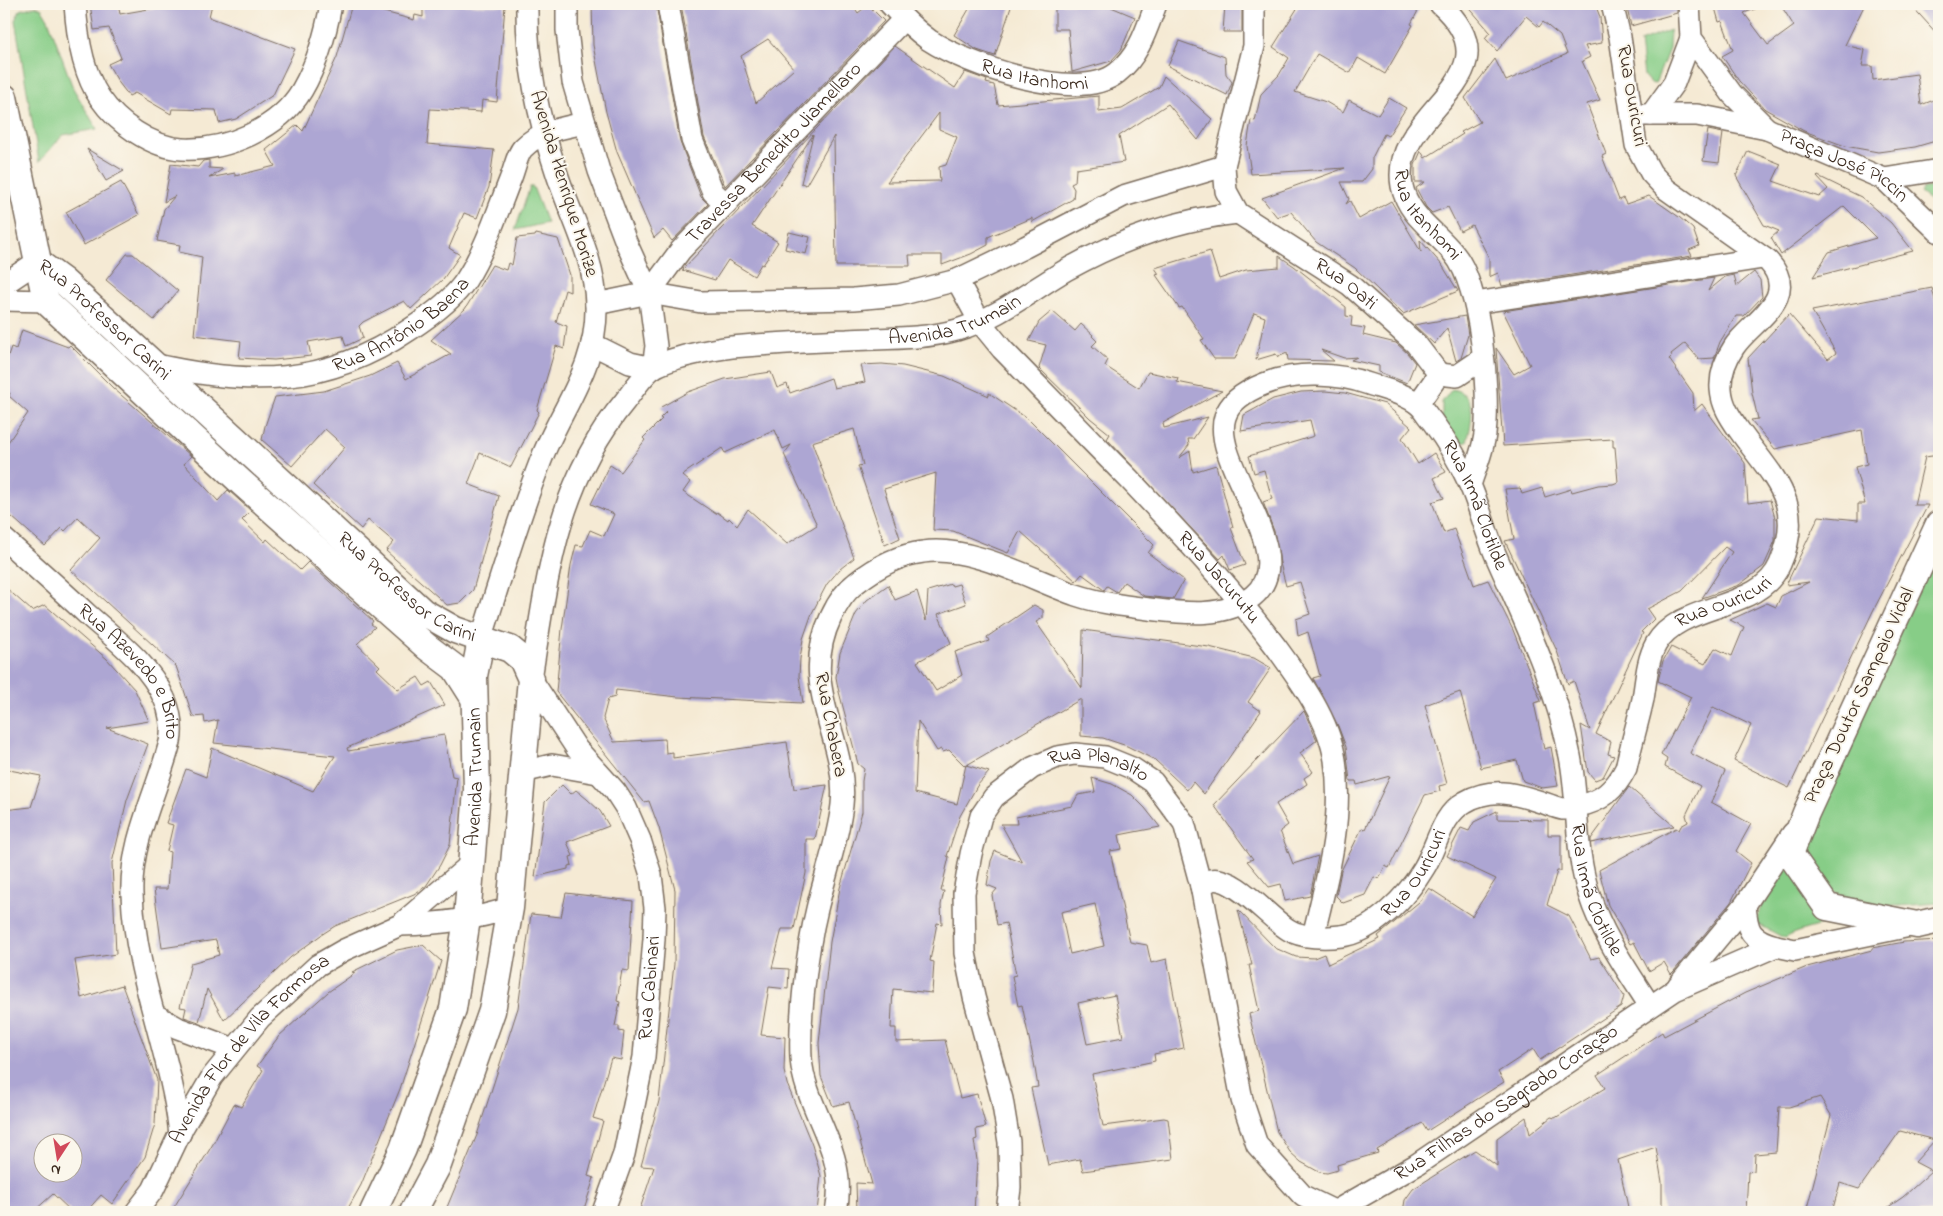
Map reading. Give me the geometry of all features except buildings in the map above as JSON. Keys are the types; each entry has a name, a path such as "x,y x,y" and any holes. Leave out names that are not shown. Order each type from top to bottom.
{"main road":[{"path":"4,97 37,262"},
{"name":"Rua Professor Carini","path":"37,262 46,301 133,383 427,647 455,668 474,698"},
{"name":"Rua Professor Carini","path":"37,262 63,281 423,612 455,630 510,648 522,659 531,679"},
{"name":"Praça Doutor Sampaio Vidal","path":"1928,922 1828,907 1790,854 1806,813 1939,524"},
{"name":"Avenida Trumain","path":"373,1212 403,1149 453,1009 467,919 477,790 474,676 481,640"},
{"name":"Avenida Trumain","path":"413,1212 438,1165 492,1011 510,908 531,679"}],"street":[{"path":"75,4 87,72 100,98 123,123 154,142 180,149 212,147 242,138 265,128 287,108 302,90 320,50 331,4"},
{"name":"Avenida Henrique Morize","path":"527,4 528,58 536,104 544,133 594,278 596,304"},
{"name":"Avenida Henrique Morize","path":"567,4 570,61 598,171 626,242 649,293"},
{"path":"668,4 692,140 713,192 726,204"},
{"name":"Rua Itanhomi","path":"890,4 904,20 931,41 988,69 1053,83 1079,84 1099,83 1116,74 1130,61 1142,40 1156,4"},
{"path":"1238,213 1226,191 1224,166 1254,46 1254,4"},
{"name":"Rua Itanhomi","path":"1440,4 1454,17 1463,31 1468,47 1464,65 1459,81 1406,147 1400,164 1402,185 1407,203 1455,255 1469,278 1475,303 1486,405 1485,435 1470,485"},
{"name":"Rua Ouricuri","path":"1201,886 1211,880 1223,881 1252,898 1290,931 1313,936 1343,936 1370,925 1388,912 1424,868 1447,820 1458,806 1473,798 1488,792 1504,792 1563,808 1594,803 1606,795 1618,782 1626,768 1649,662 1657,643 1670,628 1687,618 1725,605 1769,581 1779,567 1787,548 1790,522 1787,503 1779,482 1729,416 1722,398 1720,382 1724,365 1735,345 1770,309 1777,295 1779,281 1777,271 1763,258 1666,189 1651,173 1636,145 1642,115 1612,4"},
{"path":"1642,115 1674,83 1691,38 1689,4"},
{"name":"Travessa Benedito Jiamellaro","path":"649,293 680,251 904,20"},
{"path":"1691,38 1732,94 1767,129"},
{"path":"1642,115 1697,116 1767,129"},
{"name":"Rua Antônio Baena","path":"150,363 201,375 263,379 304,376 343,365 383,348 419,324 447,300 465,281 495,219 521,149 544,133 585,123"},
{"name":"Praça José Piccin","path":"1767,129 1884,179 1939,232"},
{"name":"Avenida Trumain","path":"481,640 511,544 542,458 585,369 592,344 596,304 649,293 701,302 854,299 899,295 957,280 1123,196 1224,166"},
{"path":"1884,179 1939,170"},
{"name":"Avenida Trumain","path":"531,679 546,582 562,514 582,463 610,419 654,368 687,356 730,348 845,340 910,339 956,330 980,322 1067,270 1118,244 1162,227 1202,216 1238,213"},
{"name":"Rua Oati","path":"1238,213 1350,285 1416,344 1439,374"},
{"path":"1475,303 1763,258"},
{"path":"4,284 37,262"},
{"name":"Rua Jacurutu","path":"957,280 980,322 1002,349 1170,522 1243,603 1300,680 1323,723 1335,759 1337,808 1331,857 1313,936"},
{"path":"592,344 630,363 654,368 656,346 649,293"},
{"path":"4,300 46,301"},
{"path":"1418,404 1439,374 1457,376 1482,359"},
{"path":"133,383 150,363"},
{"name":"Rua Irmã Clotilde","path":"1243,603 1260,591 1267,577 1269,561 1264,540 1223,432 1224,418 1231,404 1247,392 1270,381 1311,375 1350,378 1393,392 1418,404 1442,434 1470,485 1495,554 1543,663 1560,710 1571,762 1586,887 1613,949 1650,1006"},
{"name":"Rua Azevedo e Brito","path":"4,539 119,642 151,676 164,698 170,717 170,739 140,829 132,862 132,895 137,945 174,1089 180,1134"},
{"name":"Rua Chabera","path":"836,1212 839,1177 804,1082 801,1057 803,1003 814,918 843,799 838,764 821,693 818,660 824,632 836,607 848,589 868,573 893,560 922,552 948,551 1012,570 1084,598 1121,605 1187,614 1216,612 1243,603"},
{"name":"Rua Cabinari","path":"531,679 577,749 615,791 640,840 651,875 655,908 644,1057 624,1154 603,1212"},
{"name":"Rua Planalto","path":"1007,1212 1010,1188 1009,1142 1002,1099 974,997 965,946 964,893 971,854 981,816 994,797 1032,768 1057,757 1075,754 1105,757 1132,768 1154,782 1184,823 1201,886 1242,1100 1257,1144 1303,1196 1335,1212"},
{"path":"522,772 552,765 598,773"},
{"name":"Praça Doutor Sampaio Vidal","path":"1675,990 1745,905 1806,813"},
{"name":"Avenida Flor de Vila Formosa","path":"136,1212 153,1190 180,1134 212,1077 234,1049 285,993 318,965 344,950 400,925 471,864"},
{"path":"1745,905 1746,922 1751,934 1760,942 1776,946"},
{"name":"Avenida Flor de Vila Formosa","path":"400,925 430,924 467,919 510,908"},
{"name":"Praça Doutor Sampaio Vidal","path":"1675,990 1776,946 1794,950 1928,922"},
{"name":"Rua Filhas do Sagrado Coração","path":"1335,1212 1416,1165 1675,990"},
{"path":"155,1015 178,1028 234,1049"}],"green space":[{"path":"36,6 42,9 48,19 73,88 97,129 63,135 39,162 15,20 20,10"},
{"path":"1670,30 1669,49 1655,84 1650,83 1644,76 1640,42"},
{"path":"1939,186 1939,207 1920,193 1923,188"},
{"path":"530,187 533,187 547,223 515,230"},
{"path":"1452,389 1461,392 1466,397 1472,410 1467,442 1453,444 1442,417 1442,402"},
{"path":"1939,548 1939,903 1899,906 1855,904 1828,888 1796,850"},
{"path":"1786,863 1829,922 1784,938 1756,923 1762,903"}]}
